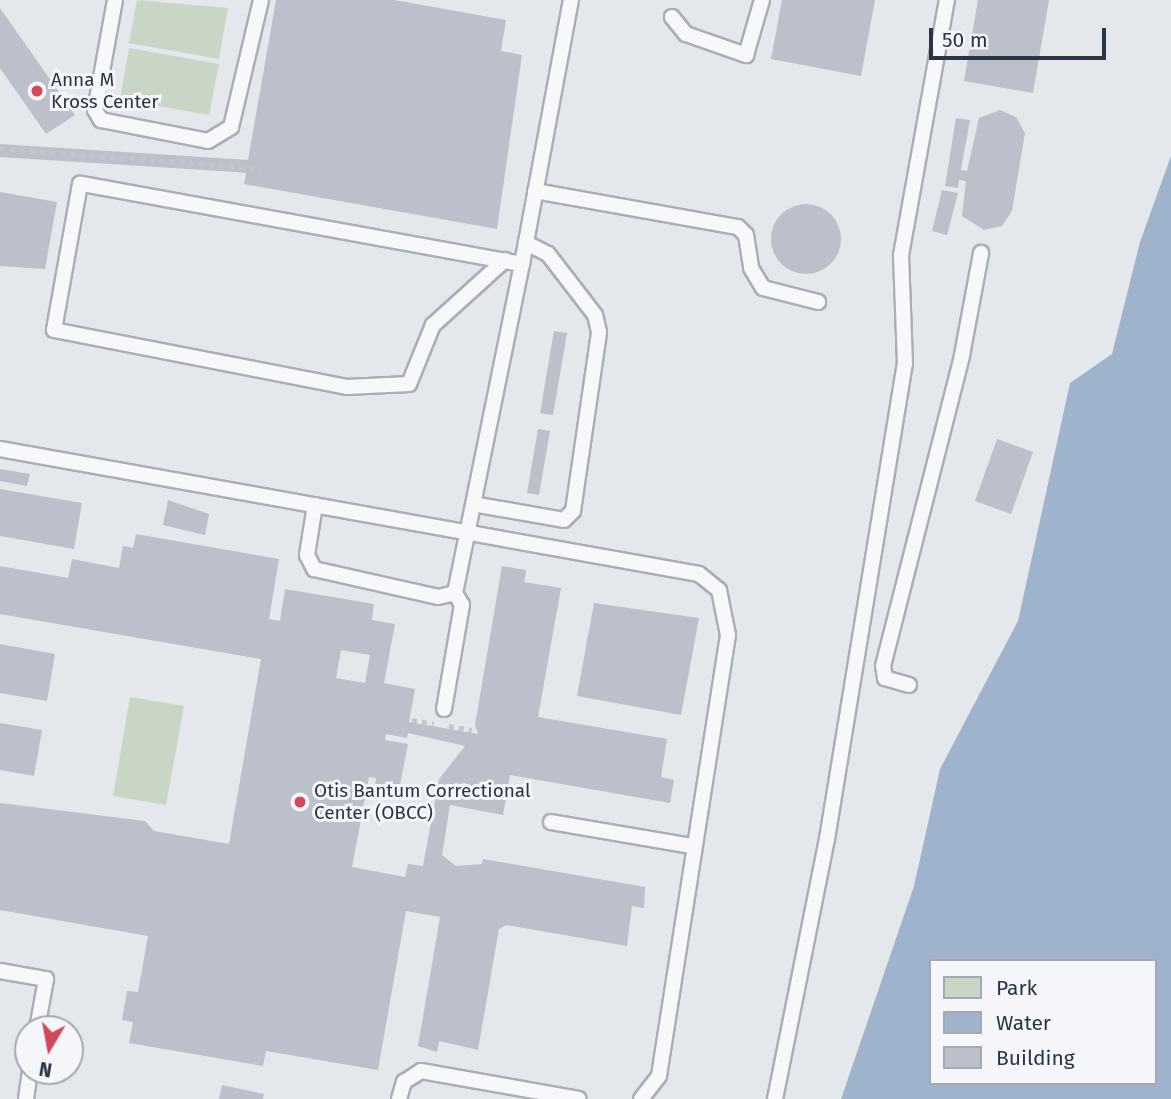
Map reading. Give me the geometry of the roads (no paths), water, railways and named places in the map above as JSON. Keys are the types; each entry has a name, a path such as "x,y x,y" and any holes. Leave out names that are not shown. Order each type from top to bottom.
{"lane":[{"path":"115,0 96,110 101,120 208,141 231,127 261,0"},
{"path":"443,709 463,605 455,593 522,264 571,0"},
{"path":"672,17 686,34 746,55 762,0"},
{"path":"775,1099 827,839 905,364 901,255 947,0"},
{"path":"505,260 433,325 409,384 347,387 54,330 80,184 505,260 522,264"},
{"path":"536,191 738,227 746,235 751,268 763,288 818,302"},
{"path":"473,504 564,520 573,510 599,332 595,315 548,254 526,243"},
{"path":"909,685 885,678 888,634 962,355 981,253"},
{"path":"0,449 699,574 719,590 728,635 692,846 659,1076 641,1099"},
{"path":"315,505 307,555 314,569 438,597 455,593"},
{"path":"551,822 692,846"},
{"path":"0,971 46,979 40,1015"},
{"path":"399,1099 404,1082 421,1071 579,1099"}],"water":[{"path":"1171,156 1171,1099 841,1099 914,886 940,769 1018,621 1070,383 1112,354 1140,242"}],"place":[{"name":"Anna M Kross Center","path":"37,91"},
{"name":"Otis Bantum Correctional Center (OBCC)","path":"300,802"}]}
